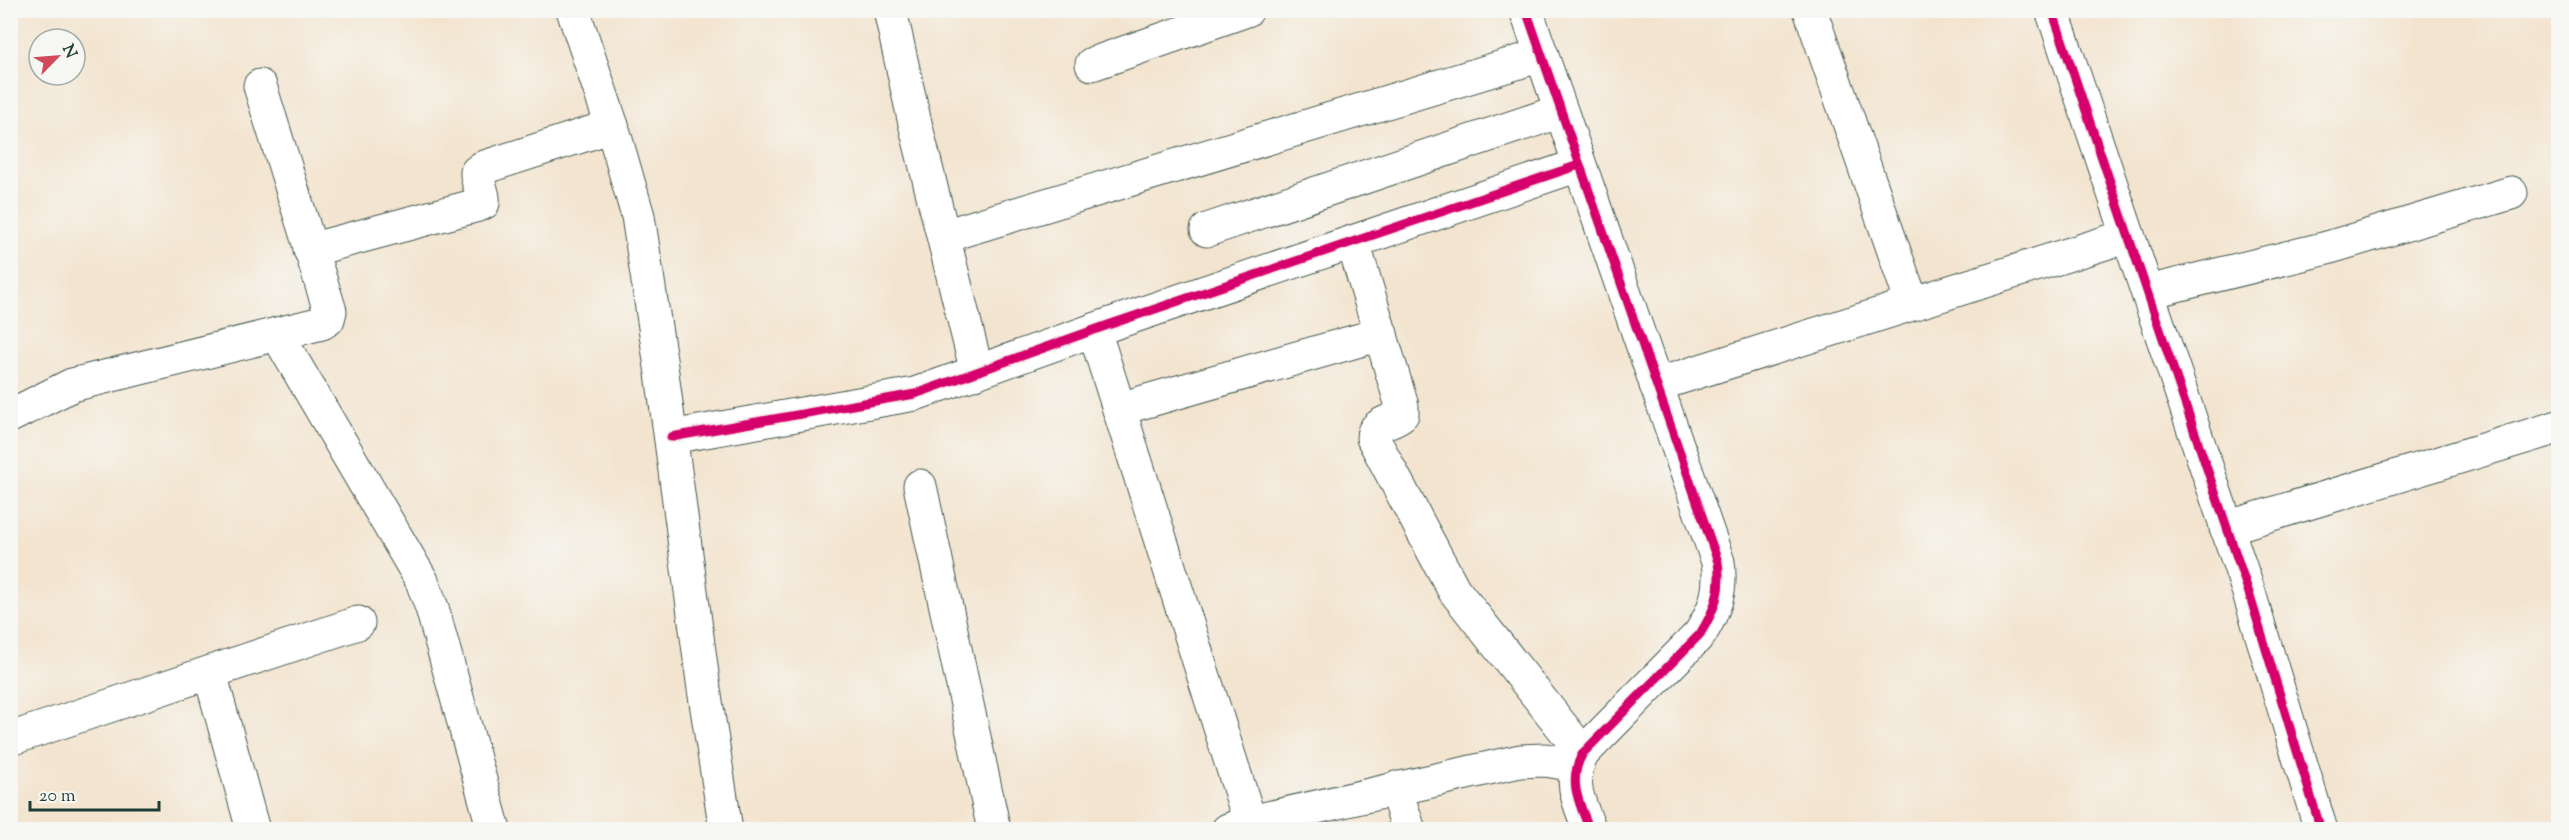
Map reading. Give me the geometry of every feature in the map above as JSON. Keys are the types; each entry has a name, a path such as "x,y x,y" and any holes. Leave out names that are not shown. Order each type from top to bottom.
{"street":[{"path":"573,10 612,126 638,216 726,830"},
{"path":"890,10 914,119 977,372"},
{"path":"1092,64 1246,10"},
{"path":"1526,10 1718,562 1720,577 1718,598 1712,615 1700,634 1579,759 1575,785 1590,830"},
{"path":"1810,10 1912,303"},
{"path":"2052,10 2249,593 2321,830"},
{"path":"944,236 1542,55"},
{"path":"10,416 72,385 328,319 330,311 260,86"},
{"path":"1207,230 1561,111"},
{"path":"310,250 483,203 484,198 476,180 477,172 482,168 612,126"},
{"path":"671,437 915,394 1094,330 1579,165"},
{"path":"2148,292 2327,248 2511,193"},
{"path":"1656,385 2127,236"},
{"path":"1353,242 1402,406 1402,414 1396,420 1377,426 1373,431 1373,438 1454,590 1579,759"},
{"path":"1094,330 1119,409 1239,826 1520,760 1579,759"},
{"path":"277,334 422,581 432,608 494,830"},
{"path":"1119,409 1381,334"},
{"path":"2226,528 2559,427"},
{"path":"920,486 993,830"},
{"path":"10,739 358,623"},
{"path":"210,673 253,830"},
{"path":"1395,788 1409,830"}],"cycle path":[{"path":"1526,10 1718,562 1719,572 1716,600 1710,617 1700,634 1583,753 1578,763 1575,782 1576,792 1590,830"},
{"path":"2052,10 2249,593 2321,830"},
{"path":"671,437 915,394 1108,325 1579,165"}]}
